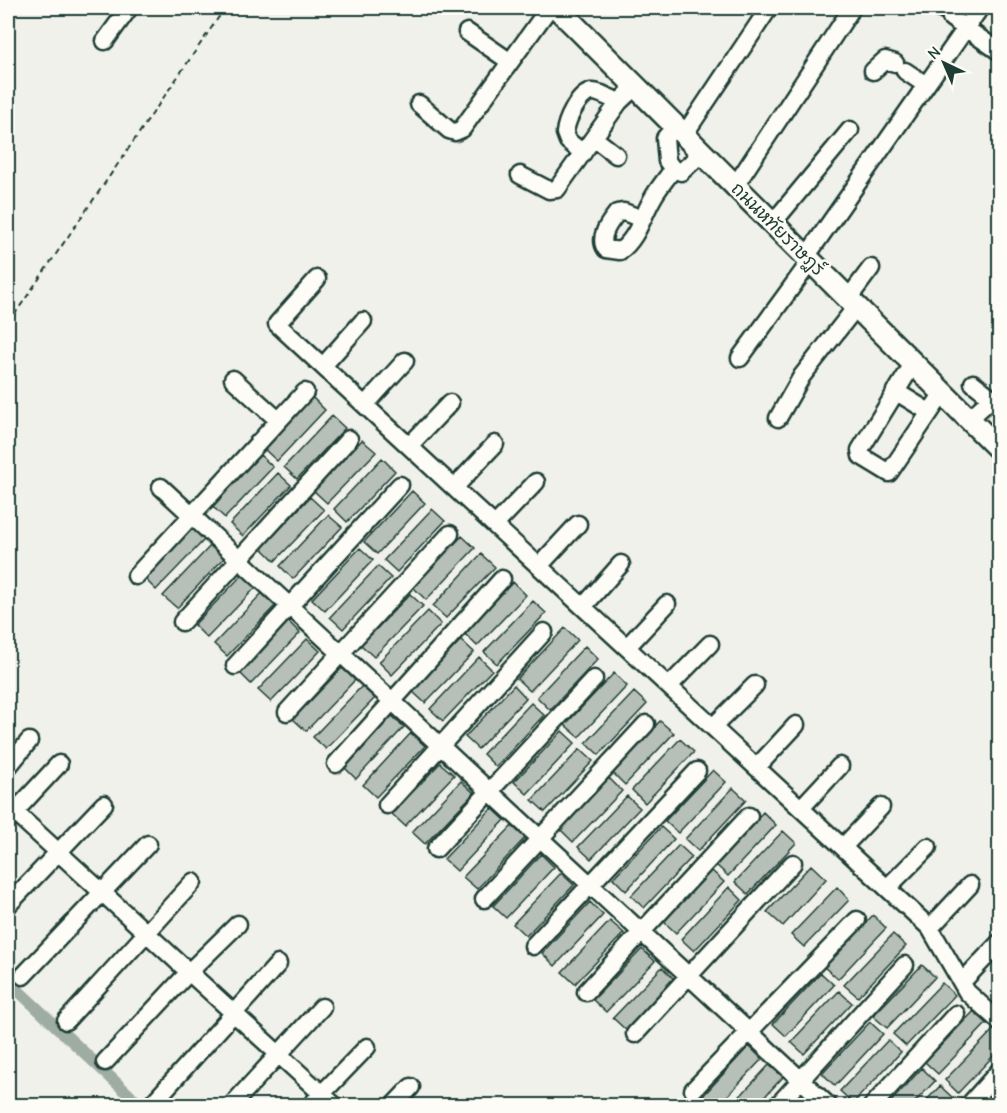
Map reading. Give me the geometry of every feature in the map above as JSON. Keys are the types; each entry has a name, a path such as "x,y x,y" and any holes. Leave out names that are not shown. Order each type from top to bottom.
{"main road":[{"name":"ถนนหทัยราษฎร์","path":"557,8 913,364 969,419 997,441"}],"street":[{"path":"105,41 129,8"},
{"path":"419,104 449,130 455,132 462,129 549,8"},
{"path":"702,153 681,172 674,169 667,160 665,138 679,131 769,8"},
{"path":"735,186 852,8"},
{"path":"740,358 980,8"},
{"path":"943,11 999,52"},
{"path":"467,32 510,61"},
{"path":"873,71 885,60 900,67 926,85"},
{"path":"520,175 549,190 557,189 619,102 635,87"},
{"path":"583,153 568,141 565,133 581,99 591,92 596,92 619,102"},
{"path":"772,224 850,130"},
{"path":"594,138 616,155"},
{"path":"642,219 674,169"},
{"path":"778,418 802,376 852,303 871,268"},
{"path":"317,279 277,324 930,928 967,992 999,1022"},
{"path":"323,366 363,321"},
{"path":"365,405 405,361"},
{"path":"913,364 858,453 885,472 892,470 943,393"},
{"path":"233,379 278,420"},
{"path":"969,419 996,399 973,383"},
{"path":"895,390 929,412"},
{"path":"136,576 305,392"},
{"path":"409,446 450,403"},
{"path":"182,622 349,439"},
{"path":"454,488 495,444"},
{"path":"495,525 536,482"},
{"path":"235,666 400,485"},
{"path":"161,487 829,1106"},
{"path":"539,566 578,525"},
{"path":"287,712 450,534"},
{"path":"583,607 621,564"},
{"path":"336,764 502,579"},
{"path":"627,647 667,604"},
{"path":"387,805 544,632"},
{"path":"669,686 710,644"},
{"path":"436,849 594,679"},
{"path":"713,727 754,685"},
{"path":"484,899 646,724"},
{"path":"757,767 796,725"},
{"path":"8,767 28,741"},
{"path":"59,764 10,813 103,891 335,1106"},
{"path":"801,808 840,766"},
{"path":"533,946 697,771"},
{"path":"8,905 104,804"},
{"path":"843,847 881,807"},
{"path":"586,992 749,816"},
{"path":"24,976 148,844"},
{"path":"887,888 928,847"},
{"path":"635,1035 793,863"},
{"path":"66,1021 193,882"},
{"path":"930,928 970,885"},
{"path":"693,1090 857,920"},
{"path":"105,1062 190,971 238,924"},
{"path":"962,982 999,942"},
{"path":"153,1104 278,964"},
{"path":"777,1106 905,965"},
{"path":"231,1106 322,1007"},
{"path":"872,1106 956,1014"},
{"path":"310,1106 367,1047"},
{"path":"968,1106 999,1070"},
{"path":"393,1106 411,1087"}],"path":[{"path":"8,324 225,8"}],"building":[{"path":"312,397 325,410 277,461 264,449"},
{"path":"332,416 345,428 297,479 284,467"},
{"path":"362,440 376,452 327,503 314,491"},
{"path":"260,455 273,467 225,518 212,506"},
{"path":"382,458 395,471 347,522 334,509"},
{"path":"278,473 291,485 243,536 230,524"},
{"path":"412,491 425,503 377,554 364,542"},
{"path":"310,497 324,510 275,561 262,548"},
{"path":"432,509 445,521 397,572 384,560"},
{"path":"328,515 342,527 293,579 280,566"},
{"path":"192,526 205,539 156,590 143,577"},
{"path":"462,536 475,548 426,600 413,587"},
{"path":"212,544 225,557 177,608 163,596"},
{"path":"360,548 373,560 325,611 312,599"},
{"path":"481,554 495,567 446,618 433,606"},
{"path":"378,566 391,578 343,629 330,617"},
{"path":"243,574 256,587 207,638 194,625"},
{"path":"513,582 526,595 477,646 464,633"},
{"path":"263,592 276,605 227,656 214,644"},
{"path":"410,594 423,606 374,657 361,645"},
{"path":"533,601 546,613 497,664 484,652"},
{"path":"428,611 441,624 392,675 379,662"},
{"path":"287,620 300,633 251,684 238,671"},
{"path":"565,628 578,640 530,691 517,679"},
{"path":"307,639 320,651 271,702 258,690"},
{"path":"461,640 474,652 425,703 412,691"},
{"path":"585,646 598,659 550,710 537,697"},
{"path":"479,657 492,670 443,721 430,709"},
{"path":"342,668 355,680 306,731 293,719"},
{"path":"614,673 627,686 579,737 565,725"},
{"path":"514,685 526,698 478,749 465,737"},
{"path":"362,686 375,698 326,749 313,737"},
{"path":"634,692 647,704 599,755 586,743"},
{"path":"531,703 544,715 496,767 483,754"},
{"path":"391,715 404,727 356,779 343,766"},
{"path":"660,721 674,733 625,785 612,772"},
{"path":"562,731 575,743 527,794 514,782"},
{"path":"411,733 425,746 376,797 363,785"},
{"path":"680,739 694,752 645,803 632,790"},
{"path":"580,749 593,761 545,812 532,800"},
{"path":"440,763 454,775 405,826 392,814"},
{"path":"713,770 726,782 678,833 665,821"},
{"path":"609,778 622,791 573,842 560,829"},
{"path":"461,781 474,793 425,844 412,832"},
{"path":"733,788 746,800 698,851 685,839"},
{"path":"627,796 640,808 591,859 578,847"},
{"path":"492,808 505,820 457,871 444,859"},
{"path":"763,812 776,825 728,876 715,864"},
{"path":"512,826 525,838 477,889 463,877"},
{"path":"661,827 674,839 626,891 613,878"},
{"path":"783,831 796,843 748,894 735,882"},
{"path":"679,845 692,857 644,908 631,896"},
{"path":"541,854 554,867 506,918 493,906"},
{"path":"811,865 826,879 783,926 767,912"},
{"path":"711,870 724,882 676,933 663,921"},
{"path":"561,873 574,885 526,936 513,924"},
{"path":"729,887 742,900 694,951 681,939"},
{"path":"837,887 849,900 804,947 791,935"},
{"path":"590,902 603,915 555,966 542,953"},
{"path":"873,915 886,928 838,979 824,967"},
{"path":"610,921 624,933 575,984 562,972"},
{"path":"893,934 906,946 858,997 844,985"},
{"path":"642,949 655,961 606,1012 593,1000"},
{"path":"922,965 935,977 887,1028 873,1016"},
{"path":"662,967 675,980 627,1031 613,1018"},
{"path":"821,973 834,985 786,1036 773,1024"},
{"path":"942,983 955,995 906,1046 893,1034"},
{"path":"839,991 852,1003 804,1054 791,1042"},
{"path":"974,1011 987,1023 938,1074 925,1062"},
{"path":"870,1022 883,1034 835,1086 822,1073"},
{"path":"994,1029 1000,1035 1000,1049 958,1093 945,1080"},
{"path":"888,1040 901,1052 853,1103 840,1091"},
{"path":"749,1046 762,1059 718,1106 709,1106 701,1098"},
{"path":"769,1065 783,1077 756,1106 731,1106"},
{"path":"922,1068 935,1081 911,1106 887,1106"},
{"path":"940,1086 953,1098 946,1106 921,1106"},
{"path":"1000,1093 1000,1106 988,1106"},
{"path":"798,1095 810,1106 788,1106"}],"waterway":[{"path":"8,981 141,1106"}]}
